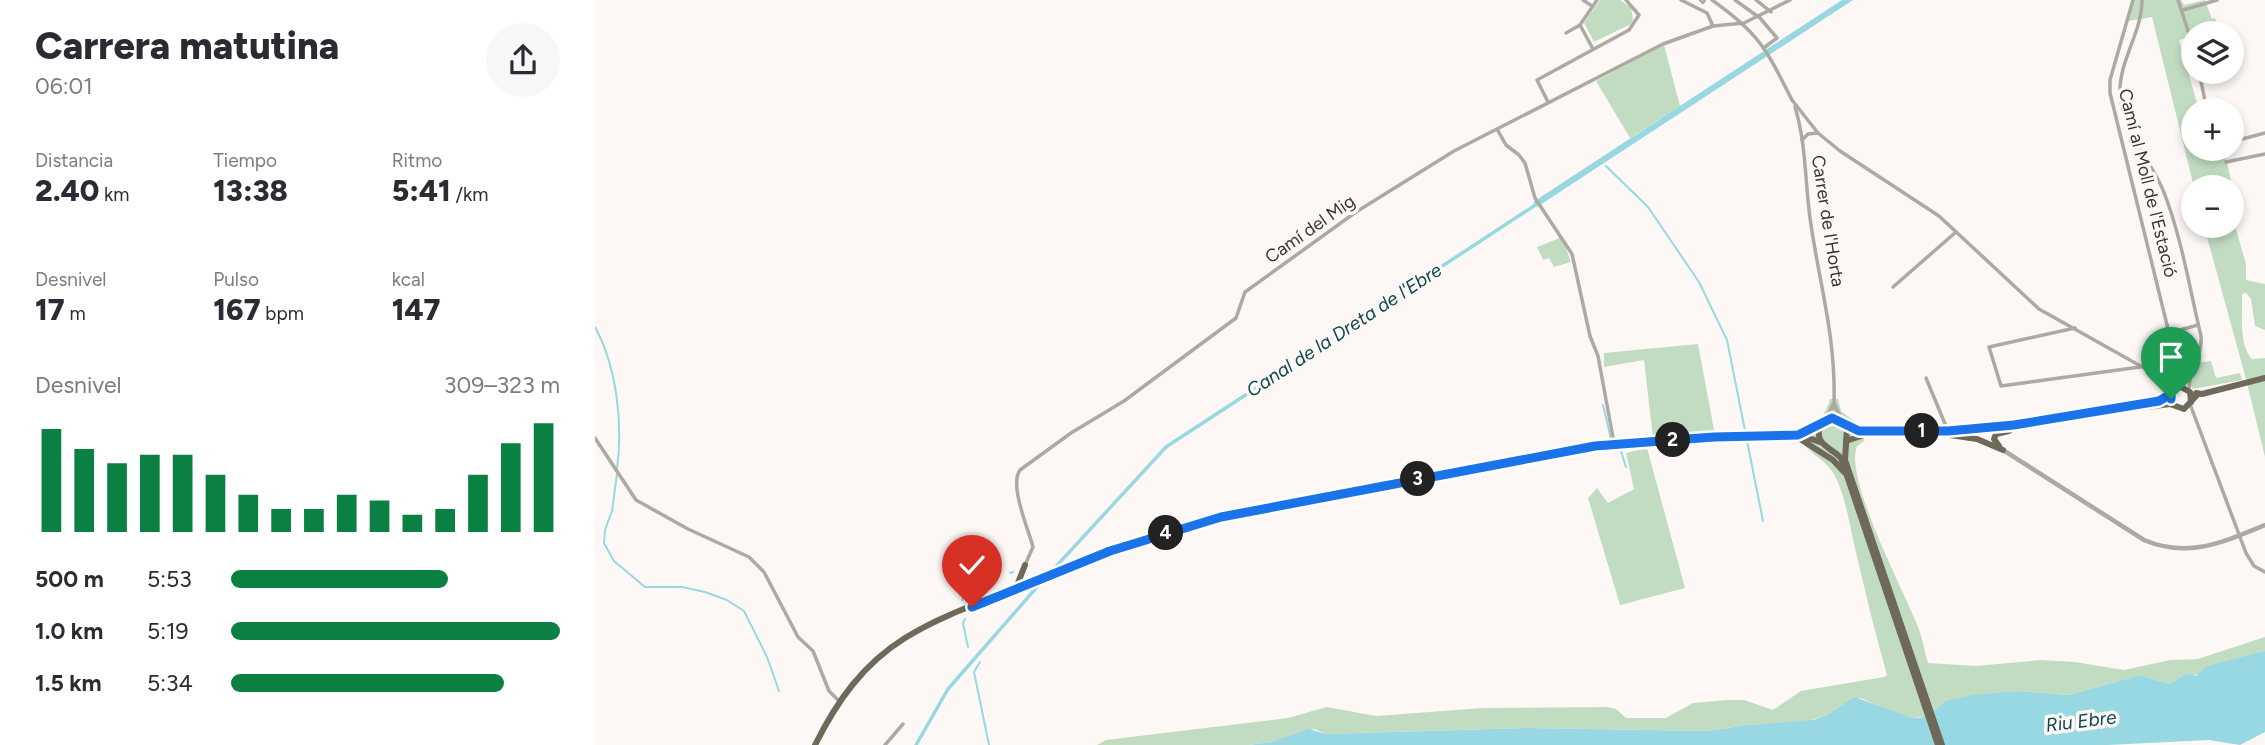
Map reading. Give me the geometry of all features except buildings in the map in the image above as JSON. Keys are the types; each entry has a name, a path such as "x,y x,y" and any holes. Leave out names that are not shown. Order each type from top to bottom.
{"main road":[{"path":"1798,435 1834,418 1859,431 1949,433 2159,401 2180,387 2199,394 2265,378"},
{"path":"2190,391 2191,403"},
{"path":"2172,394 2177,407"},
{"path":"2003,450 1995,442 1996,434 2101,413 2170,404 2177,407 2191,403 2199,394"},
{"path":"1843,423 1848,432 1844,456 1901,632"},
{"path":"1821,442 1818,434 1822,424"},
{"path":"1831,448 1859,435 2019,429"},
{"path":"1949,433 1977,439 2003,450"},
{"path":"815,745 839,701 868,666 902,639 1023,582 1042,578 1143,540 1221,517 1613,443 1798,435 1821,442 1841,458 1940,745"},
{"path":"1848,467 1848,449 1852,442 1874,435"},
{"path":"1770,436 1811,443 1838,464 1853,493"},
{"path":"1023,582 1025,565"}],"street":[{"path":"1583,0 1592,6"},
{"path":"1566,33 1580,25 1597,0"},
{"path":"1548,102 1537,80 1629,30 1639,15 1626,0"},
{"path":"1681,0 1707,13 1713,26"},
{"path":"1700,0 1705,0"},
{"name":"Carrer de l'Horta","path":"1712,0 1744,23 1766,48 1792,100 1801,129 1811,223 1832,337 1834,403"},
{"path":"1735,0 1759,18 1777,38 1766,48"},
{"path":"1756,0 1771,12"},
{"path":"1774,0 1781,6"},
{"name":"Camí del Mig","path":"1025,565 1033,547 1016,489 1020,470 1070,433 1124,401 1235,318 1245,292 1356,212 1454,151 1663,44 1713,26 1744,23 1759,18 1790,0"},
{"name":"Camí al Moll de l'Estació","path":"2133,0 2109,88 2169,333 2198,325"},
{"path":"2142,0 2139,24 2120,80 2122,115 2132,138 2156,174 2167,199 2202,344 2189,381 2190,391"},
{"path":"2178,0 2186,21"},
{"path":"2183,10 2217,0"},
{"path":"1580,25 1594,49"},
{"path":"1792,100 1811,125 1840,151 1933,211 2039,309 2077,328 2165,381 2180,387 2189,381"},
{"path":"1801,129 1811,125"},
{"path":"1801,129 1810,133 1818,132"},
{"path":"1497,130 1506,145 1525,163 1536,199 1573,254 1590,335 1598,356 1613,443"},
{"path":"1802,140 1810,133"},
{"path":"2244,139 2265,134"},
{"path":"2226,162 2265,154"},
{"path":"1893,287 1956,233"},
{"path":"2077,328 1989,347 2001,386 2140,367"},
{"path":"1926,378 1949,433"},
{"path":"2165,381 2172,394"},
{"path":"1834,403 1843,423"},
{"path":"1822,424 1834,403"},
{"path":"2191,403 2195,421 2238,536 2249,561 2265,572"},
{"path":"2177,407 2195,421"},
{"path":"595,438 636,500 688,529 749,557 765,572 798,637 813,651 829,691 839,701"},
{"path":"2003,450 2144,540 2160,547 2194,549 2265,525"},
{"path":"885,745 903,724"}],"green space":[{"path":"1600,0 1620,0 1631,8 1633,19 1631,24 1594,42 1584,23"},
{"path":"2134,0 2181,0 2184,5 2205,0 2212,19 2215,18 2216,21 2181,21 2181,84 2192,84 2196,98 2181,98 2181,134 2152,17 2129,21"},
{"path":"1664,45 1680,106 1630,138 1596,81"},
{"path":"2188,161 2227,161 2230,175 2191,175"},
{"path":"1562,237 1571,262 1554,267 1549,258 1543,260 1537,247"},
{"path":"2207,238 2238,238 2246,264 2246,280 2265,284 2265,330 2255,326 2251,299 2246,293 2242,294 2242,319 2243,337 2248,353 2252,359 2265,358 2265,457"},
{"path":"1698,344 1715,435 1653,438 1644,360 1604,367 1604,353"},
{"path":"2211,361 2216,378 2240,373 2242,380 2193,389 2190,385 2196,363"},
{"path":"1830,399 1838,399 1841,411 1858,424 1864,441 1857,446 1855,461 1866,507 1918,627 1928,663 1976,666 2041,660 2124,670 2170,660 2198,659 2265,637 2265,651 2170,684 2140,675 2069,695 2019,691 1918,718 1898,714 1860,698 1808,721 1708,731 1528,728 1326,734 1314,729 1271,742 1248,745 1097,745 1106,740 1288,718 1327,707 1376,716 1483,708 1607,707 1616,709 1626,718 1666,718 1693,703 1744,700 1773,710 1801,691 1884,677 1887,675 1842,493 1835,475 1805,446 1798,431 1819,420"},
{"path":"1647,448 1685,588 1620,605 1588,498 1597,488 1608,503 1634,489 1626,453"}],"water":[{"path":"1842,0 1853,0 1537,207 1533,202"},
{"name":"Riu Ebre","path":"2265,651 2265,732 2240,745 2209,740 2108,745 1248,745 1271,742 1309,729 1326,734 1528,728 1708,731 1813,720 1829,714 1855,697 1909,717 1920,718 1930,715 1946,701 1974,695 2019,691 2069,695 2140,675 2170,684 2186,674 2196,676 2207,666"}],"waterway":[{"path":"1606,166 1648,207 1699,282 1727,340 1763,521"},
{"name":"Canal de la Dreta de l'Ebre","path":"1050,573 1166,447 1537,204"},
{"path":"595,327 609,360 617,396 617,469"},
{"path":"1603,405 1611,439"},
{"path":"1620,448 1626,467"},
{"path":"617,474 604,543 614,561 645,587 682,587 705,592 727,600 744,611 767,657 779,691"},
{"name":"Canal de la Dreta de l'Ebre","path":"916,745 948,689 1044,579"},
{"path":"962,600 966,588"},
{"path":"965,619 963,623 968,647"},
{"path":"980,662 974,672 989,745"}],"route":[{"path":"972,607 1110,551 1218,518 1595,446 1714,437 1798,435 1815,429 1832,418 1859,431 1948,431 2014,425 2159,401 2171,394 2171,399"}]}
